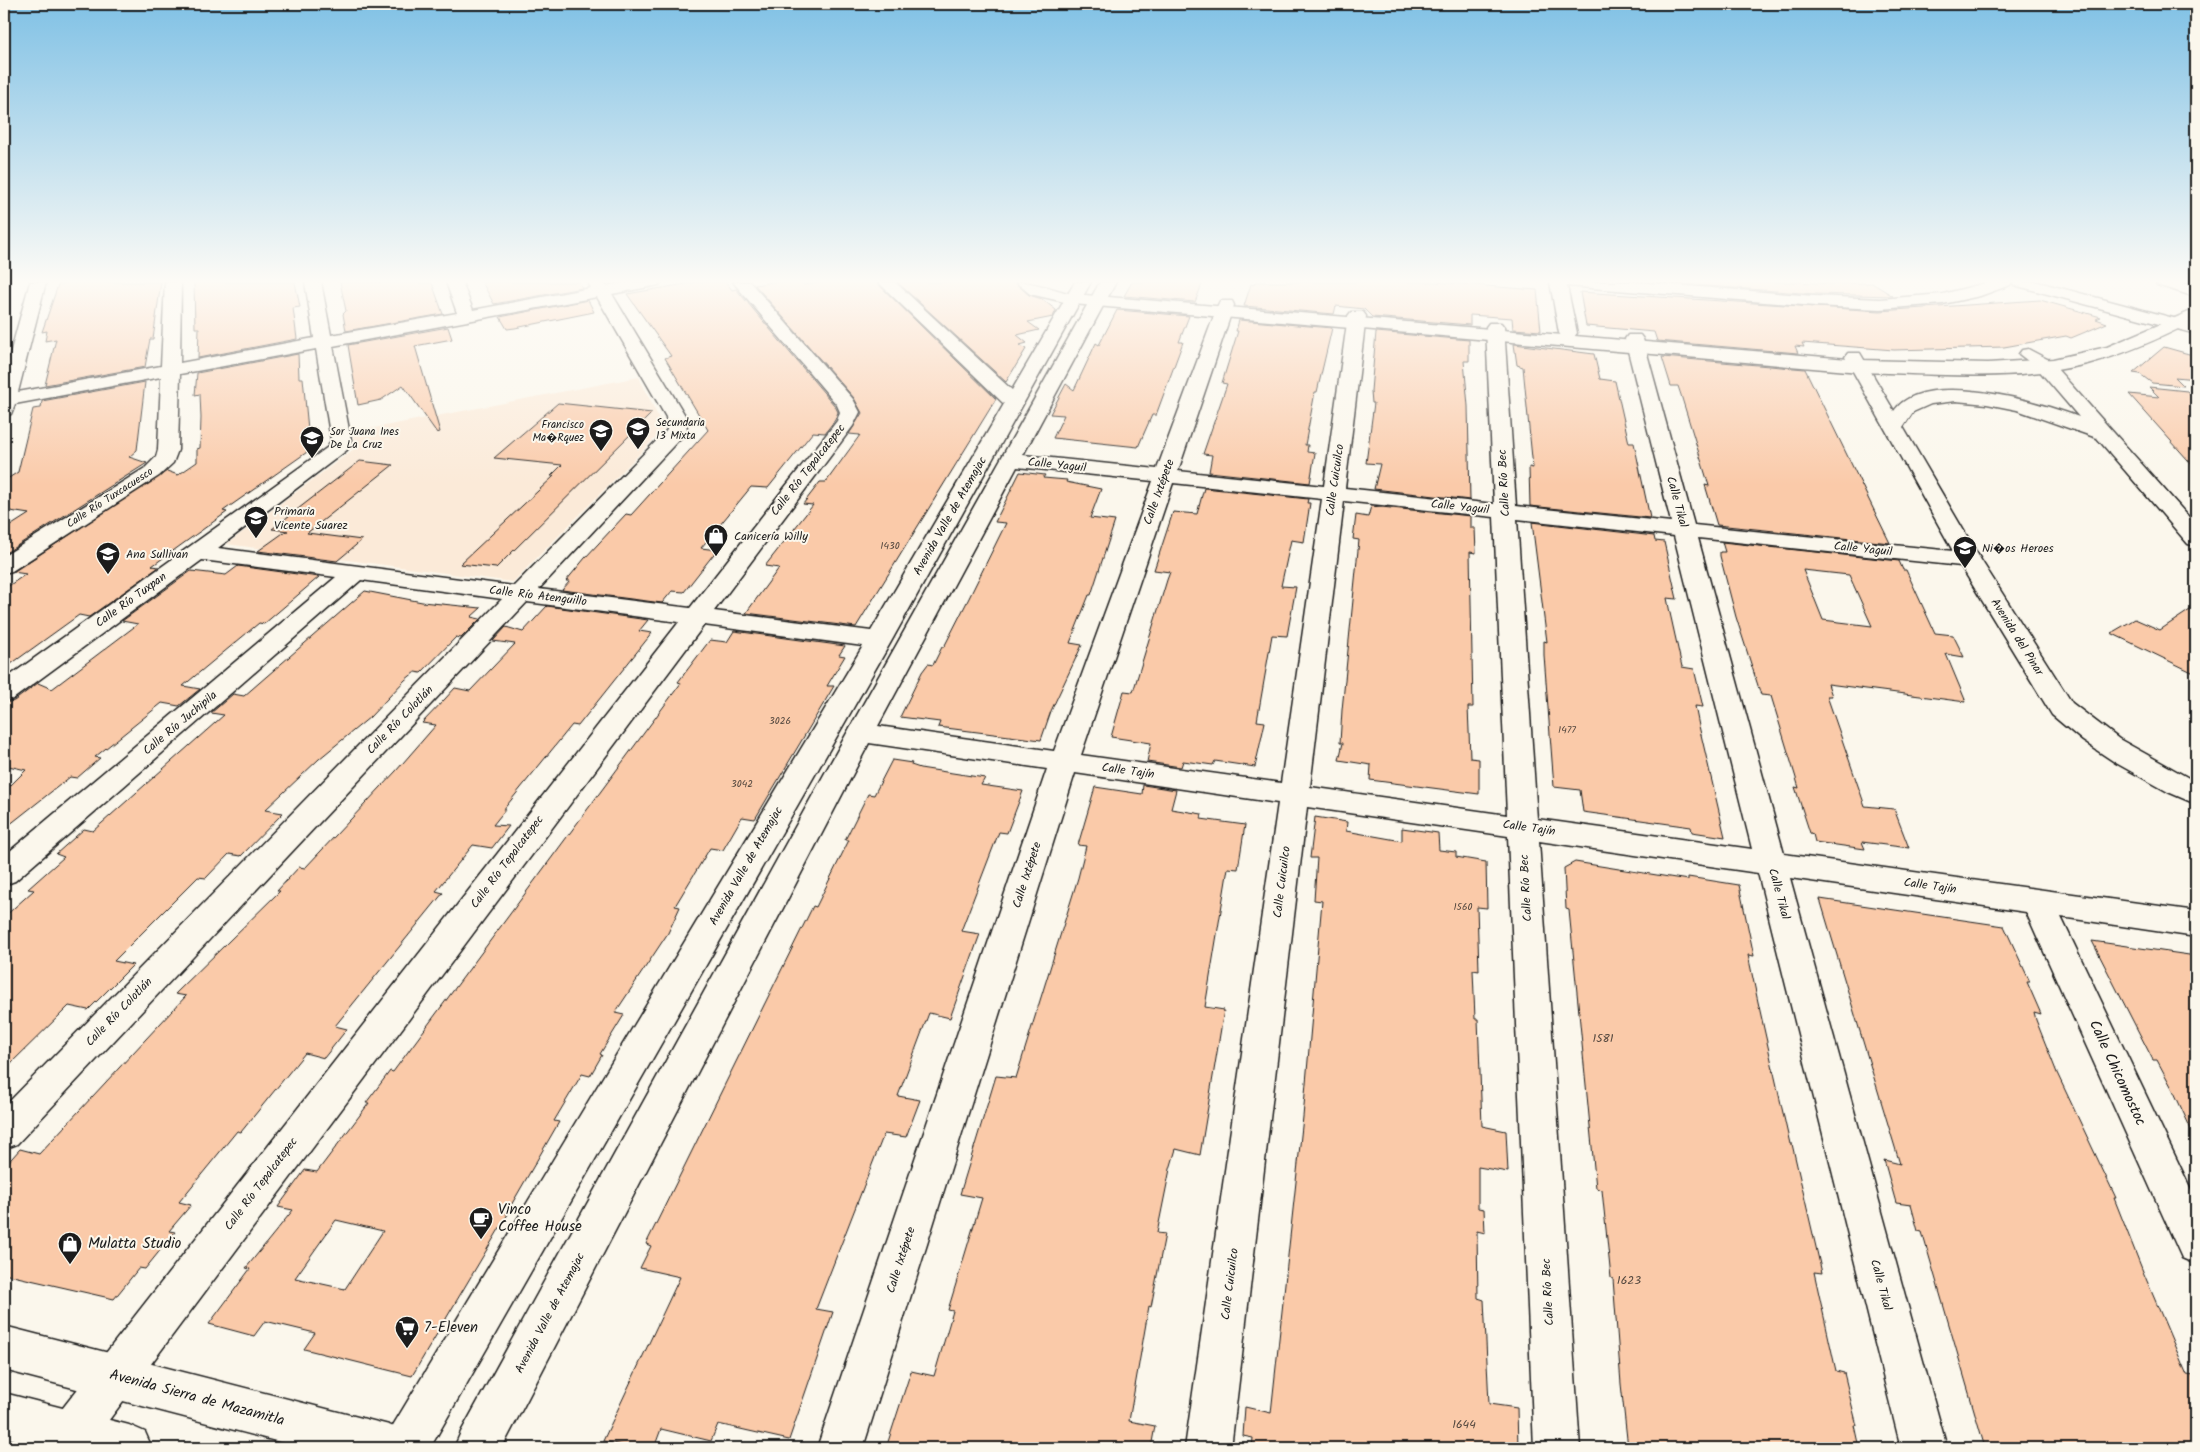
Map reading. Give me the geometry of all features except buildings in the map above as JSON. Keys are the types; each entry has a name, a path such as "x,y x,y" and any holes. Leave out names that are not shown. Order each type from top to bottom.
{"street":[{"path":"20,350 5,405 282,350"},
{"name":"Calle Río Tuxcacuesco","path":"4,566 152,472 166,459 168,450 170,350"},
{"name":"Calle Río Tuxpan","path":"4,693 339,448 341,440 324,350"},
{"name":"Calle Río Colotlán","path":"4,1132 673,436 678,426 676,417 636,350"},
{"name":"Calle Río Tepalcatepec","path":"65,1441 695,616 846,422 850,412 846,403 799,350"},
{"path":"958,350 1014,403"},
{"name":"Avenida Valle de Atemajac","path":"405,1448 879,640 1014,403 1050,350"},
{"name":"Avenida Valle de Atemajac","path":"477,1448 861,733 1010,460 1062,350"},
{"name":"Calle Ixtépete","path":"840,1448 1064,762 1210,350"},
{"name":"Calle Cuicuilco","path":"1208,1448 1352,350"},
{"name":"Calle Río Bec","path":"1497,350 1557,1448"},
{"name":"Calle Tikal","path":"1637,350 1924,1448"},
{"path":"1718,350 1977,369 2035,359 2115,350"},
{"path":"2035,359 2066,350"},
{"path":"2035,359 2196,539"},
{"name":"Avenida del Pinar","path":"1857,361 1969,560 2062,709 2078,724 2116,751 2166,780 2196,794"},
{"path":"1894,426 1901,412 1918,402 1942,396 1966,396 2006,400 2037,408 2080,422 2108,439"},
{"name":"Calle Yaguil","path":"1010,460 1969,560"},
{"name":"Calle Río Atenguillo","path":"196,552 879,640"},
{"name":"Calle Río Juchipila","path":"4,873 356,572"},
{"name":"Calle Tajín","path":"861,733 2196,924"},
{"name":"Calle Chicomostoc","path":"2038,902 2196,1244"},
{"name":"Avenida Sierra de Mazamitla","path":"4,1348 389,1448"},
{"path":"4,1415 65,1441 129,1448"}],"shaded area":[{"path":"639,377 664,429 513,582 227,544 354,449 353,432"}],"place":[{"name":"Secundaria 13 Mixta","path":"638,450"},
{"name":"Francisco Ma�Rquez","path":"601,452"},
{"name":"Sor Juana Ines De La Cruz","path":"312,459"},
{"name":"Primaria Vicente Suarez","path":"256,539"},
{"name":"Canicería Willy","path":"716,557"},
{"name":"Ni�os Heroes","path":"1965,569"},
{"name":"Ana Sullivan","path":"108,575"},
{"name":"Vinco Coffee House","path":"481,1240"},
{"name":"Mulatta Studio","path":"70,1265"},
{"name":"7-Eleven","path":"407,1349"}]}
